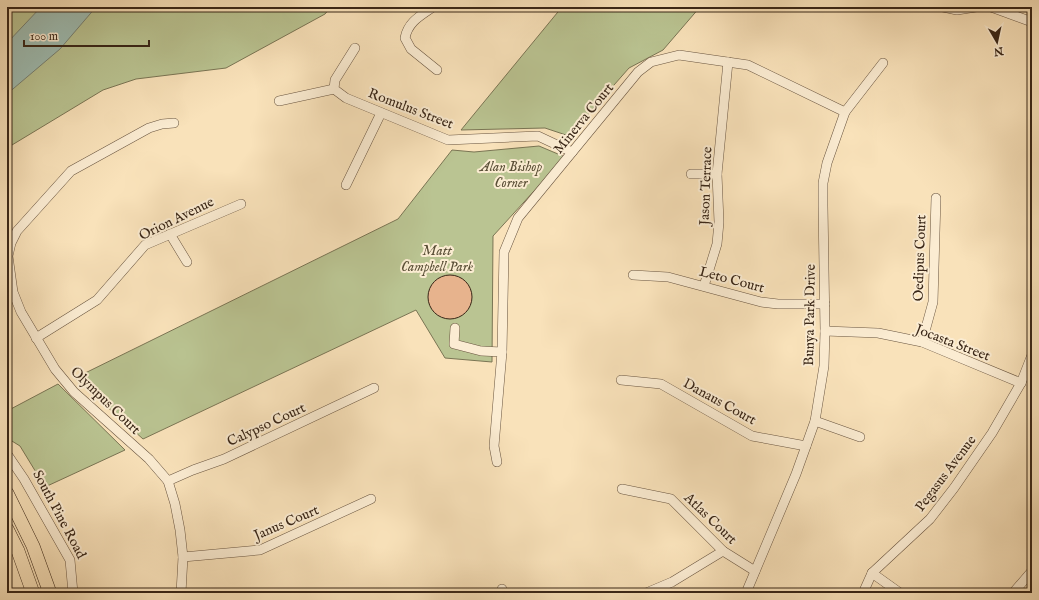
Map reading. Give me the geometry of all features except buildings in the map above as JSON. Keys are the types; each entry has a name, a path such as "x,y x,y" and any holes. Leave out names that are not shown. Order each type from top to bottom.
{"highway":[{"path":"7,493 38,558 50,593"},
{"path":"7,529 18,552 33,593"}],"street":[{"path":"433,7 412,22 407,29 405,38 411,49 437,70"},
{"path":"943,7 957,10 976,7"},
{"path":"991,7 1032,22"},
{"path":"279,101 334,89 335,80 355,48"},
{"name":"Minerva Court","path":"497,462 494,446 502,352 504,252 518,218 638,72 651,62 679,55 748,65 846,112"},
{"name":"Jason Terrace","path":"704,286 717,244 719,222 717,174 728,62"},
{"name":"Bunya Park Drive","path":"746,593 815,421 824,366 826,331 823,183 834,139 846,112 883,62"},
{"name":"Romulus Street","path":"334,89 346,98 448,140 538,136 572,152"},
{"path":"346,185 381,113"},
{"name":"Olympus Court","path":"174,123 162,124 149,128 71,171 17,231 11,243 8,256 13,292 20,312 54,369 74,392 149,459 168,481 175,504 183,556 181,593"},
{"path":"691,174 717,174"},
{"name":"Oedipus Court","path":"922,342 933,302 936,198"},
{"name":"Orion Avenue","path":"36,338 97,300 145,246 241,204"},
{"path":"170,234 187,262"},
{"name":"Leto Court","path":"633,275 668,277 761,302 778,304 825,304"},
{"path":"455,328 454,344 480,351 502,352"},
{"name":"Jocasta Street","path":"826,331 878,333 922,342 1021,383"},
{"name":"Pegasus Avenue","path":"863,593 872,573 930,519 954,488 992,434 1021,383 1032,355"},
{"name":"Danaus Court","path":"621,380 661,384 752,436 806,446"},
{"name":"Calypso Court","path":"168,481 224,459 374,388"},
{"path":"815,421 860,437"},
{"name":"South Pine Road","path":"7,454 21,474 70,560 73,593"},
{"name":"Atlas Court","path":"622,489 671,499 723,552 755,570"},
{"name":"Janus Court","path":"183,556 260,550 372,499"},
{"path":"646,593 672,582 723,552"},
{"path":"1013,593 1032,572"},
{"path":"872,573 900,593"}],"green space":[{"path":"7,7 331,7 325,14 226,68 136,79 103,90 7,148"},
{"path":"562,7 700,7 663,50 629,68 569,136 545,128 461,130"},
{"name":"Matt Campbell Park","path":"539,146 565,157 493,236 492,362 445,358 416,310 143,439 75,378 398,219 452,150 474,152"},
{"path":"58,384 125,450 45,487 20,446 7,438 7,411"}],"water":[{"path":"41,7 96,7 60,49 7,94 7,43"}],"park label":[{"name":"Alan Bishop Corner","path":"511,174"}]}
